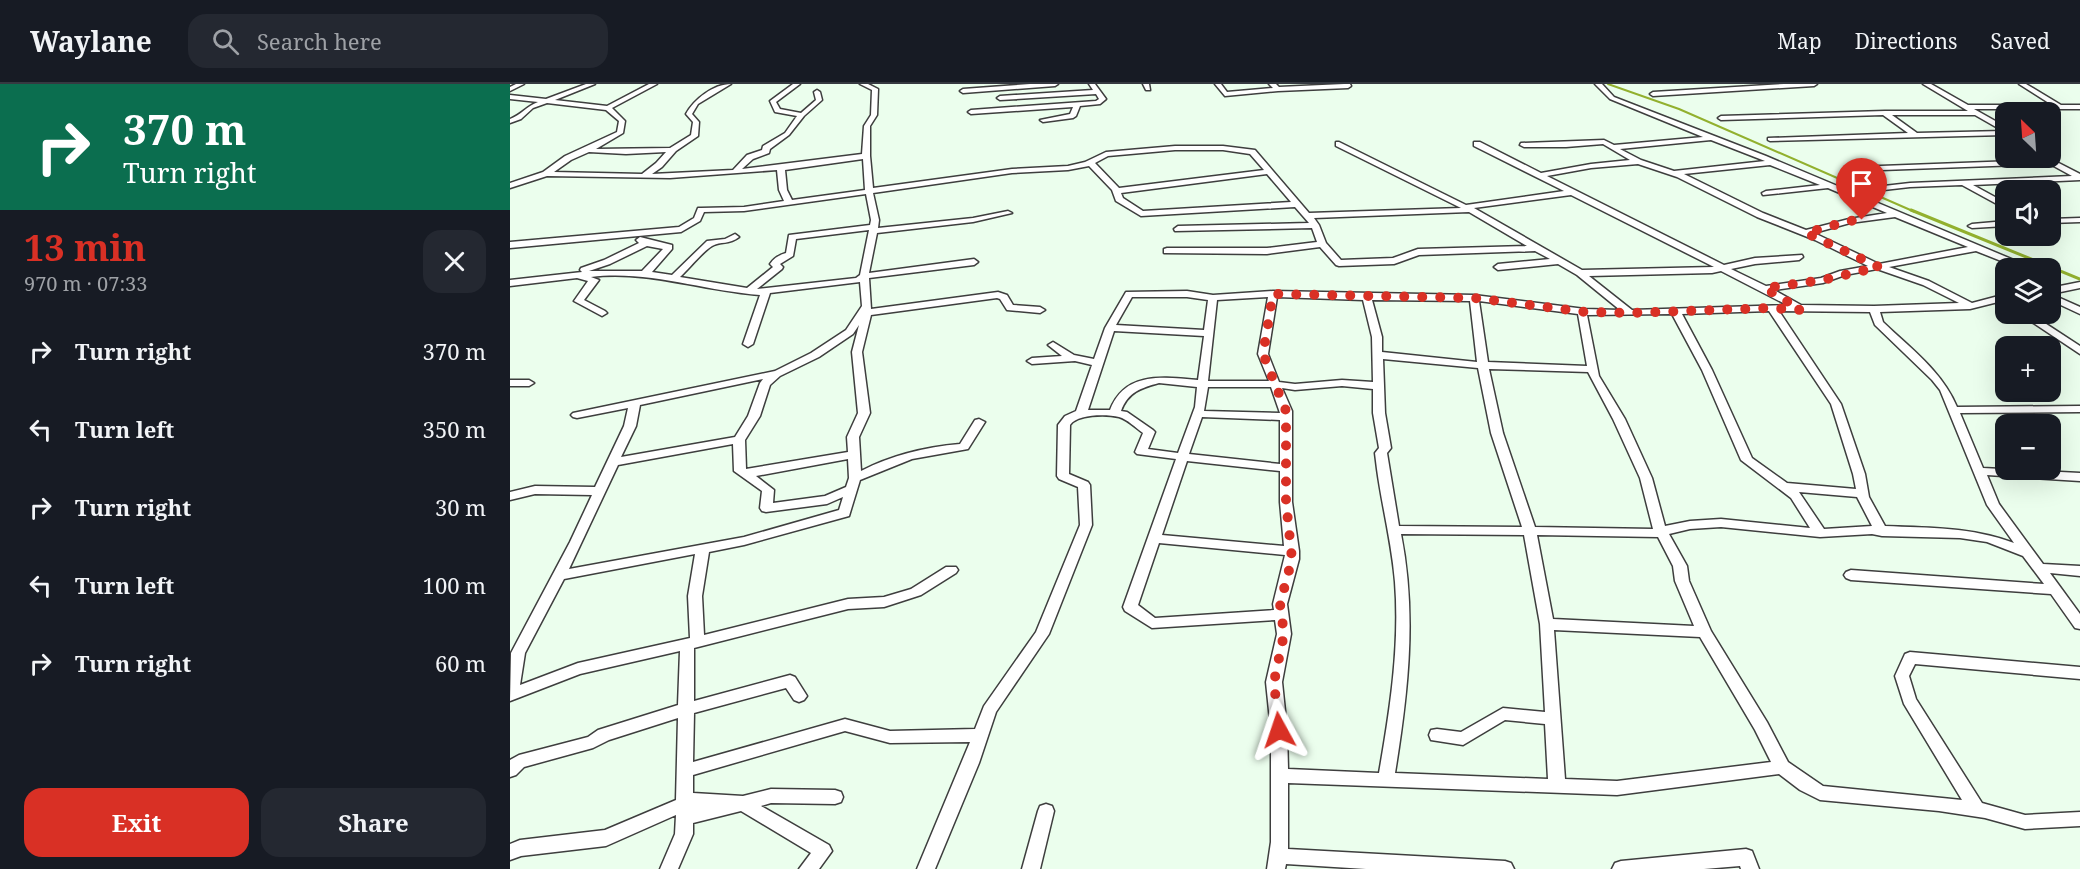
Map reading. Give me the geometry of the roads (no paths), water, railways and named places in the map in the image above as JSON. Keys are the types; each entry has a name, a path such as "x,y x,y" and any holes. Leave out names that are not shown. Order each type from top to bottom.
{"street":[{"path":"510,89 521,84"},
{"path":"510,129 517,123 512,121 531,106 553,100 592,84"},
{"path":"608,108 654,84"},
{"path":"643,176 659,165 672,150 694,136 696,122 689,114 695,103 728,84"},
{"path":"797,84 773,100 777,111 802,115"},
{"path":"559,575 789,530 845,513 854,484 853,437 864,413 857,352 866,309 864,276 875,220 869,192 866,156 867,126 874,115 875,89 863,84"},
{"path":"963,91 1055,84"},
{"path":"971,112 1098,103 1103,99 1092,84"},
{"path":"1218,84 1225,94 1275,86 1348,86 1347,84"},
{"path":"1598,84 1604,84"},
{"path":"1598,84 1612,98 1712,137 2001,258"},
{"path":"1653,94 1814,84"},
{"path":"1926,84 1979,113 1995,125"},
{"path":"2022,84 2053,102"},
{"path":"735,172 750,157 766,151 766,148 787,134 802,115 819,100 817,92"},
{"path":"1000,98 1098,92"},
{"path":"510,97 553,100 608,108 622,121 622,130 617,136 568,158 546,174"},
{"path":"1043,120 1073,116 1077,105"},
{"path":"1968,107 1995,107"},
{"path":"2061,107 2080,107"},
{"path":"1721,118 1885,113 1979,113"},
{"path":"1885,113 1915,135"},
{"path":"1770,139 1995,132"},
{"path":"1614,147 1712,137"},
{"path":"1524,145 1604,142 1638,162 1673,173 1760,215 1806,233 1879,267 1926,283 1970,306"},
{"path":"1339,144 1468,209 1538,248 1580,273 1630,313"},
{"path":"1477,144 1765,288 1801,310"},
{"path":"510,245 681,229 697,219 700,210 744,209 1012,171 1068,168 1090,162 1106,154 1176,148 1223,148 1252,153 1308,216 1315,225 1322,244 1339,263 1394,261 1418,252 1538,248"},
{"path":"588,150 626,152 672,150"},
{"path":"510,186 546,174 643,176 735,172 866,156"},
{"path":"1090,162 1116,191 1119,199 1141,214 1297,204"},
{"path":"1541,175 1591,166 1638,162"},
{"path":"1673,173 1772,162"},
{"path":"1854,169 1995,162"},
{"path":"781,168 783,190 789,202"},
{"path":"2061,168 2080,178"},
{"path":"1116,191 1267,172"},
{"path":"1875,189 2080,178"},
{"path":"510,179 523,180"},
{"path":"1964,183 1995,201"},
{"path":"1766,193 1829,186"},
{"path":"1308,216 1468,209 1575,192"},
{"path":"750,290 762,283 779,267 774,264 790,254 792,237 973,220 1008,213"},
{"path":"1806,233 1849,221 1896,214"},
{"path":"2061,221 2080,220"},
{"path":"1972,226 1995,224"},
{"path":"1178,229 1315,225"},
{"path":"628,234 646,243 669,247 644,275"},
{"path":"674,278 710,243 728,241 735,237"},
{"path":"563,276 607,262 646,243"},
{"path":"1167,251 1267,251 1322,244"},
{"path":"1765,288 1823,280 1977,248"},
{"path":"1580,273 1680,271 1799,257"},
{"path":"1498,267 1560,261"},
{"path":"510,283 598,273 661,275 766,292 858,280 864,276 974,262"},
{"path":"574,275 594,280 579,301 602,313"},
{"path":"2061,285 2068,288"},
{"path":"2061,289 2080,285"},
{"path":"748,344 766,292"},
{"path":"1081,413 1110,328 1129,294 1187,294 1214,298 1273,294 1474,298 1582,312 1630,313 1772,308 1801,310 1970,306 1995,301"},
{"path":"1273,294 1263,354 1286,411 1286,502 1292,551 1280,604 1284,634 1274,682 1279,730 1280,842 1277,863 1505,869"},
{"path":"979,422 964,447 938,449 888,461 827,500 766,508 768,490 740,471 739,440 754,416 765,384 778,373 815,355 850,332 866,309 998,295 1005,297 1010,308 1040,310"},
{"path":"1366,297 1377,337 1379,413 1385,448 1381,453 1383,485 1395,530 1402,582 1399,704 1386,780"},
{"path":"1214,298 1197,414 1130,607 1152,623 1281,615"},
{"path":"1474,298 1483,365 1497,433 1530,531 1547,624 1557,786"},
{"path":"2061,302 2080,311"},
{"path":"1772,308 1836,404 1863,494 1882,532"},
{"path":"1874,309 1878,322 1936,378 1954,410 1993,505 2080,624"},
{"path":"1582,312 1593,369 1646,478 1660,531 1680,566 1682,582 1704,632 1761,726 1782,767 1820,793 1977,810 2025,822 2080,819"},
{"path":"1676,312 1707,370 1747,460 1795,495 1820,533"},
{"path":"2040,324 2080,351"},
{"path":"1110,328 1209,333"},
{"path":"1053,345 1074,358"},
{"path":"1378,355 1483,365 1565,370 1593,369"},
{"path":"1032,361 1074,358 1098,363"},
{"path":"577,415 778,373"},
{"path":"1114,414 1120,398 1135,386 1158,380 1203,384 1274,384 1295,387 1342,383 1378,386"},
{"path":"510,383 529,383"},
{"path":"635,402 630,426 614,462 559,575 518,652 511,694 578,669 692,644 848,604 884,602 916,592 951,570"},
{"path":"1954,410 2080,410"},
{"path":"926,869 971,763 989,710 1042,634 1086,525 1084,485 1063,476 1064,425 1069,418 1081,413 1124,414 1149,432 1141,452 1286,468"},
{"path":"1197,414 1286,417"},
{"path":"614,462 739,440"},
{"path":"746,474 854,454"},
{"path":"1979,471 2080,477"},
{"path":"1783,487 1863,494"},
{"path":"510,496 535,490 600,491"},
{"path":"1395,530 1660,531 1690,525 1721,523 1820,533 1872,530 1947,533 1989,538 2026,552"},
{"path":"1153,538 1292,551"},
{"path":"669,869 684,834 686,709 695,596 703,548"},
{"path":"2038,568 2080,571"},
{"path":"1851,575 2056,590"},
{"path":"1547,624 1704,632"},
{"path":"1977,810 1909,700 1902,676 1910,658 2080,673"},
{"path":"510,771 519,762 593,742 604,735 686,709 790,681 799,696"},
{"path":"1437,735 1463,739 1503,714 1553,719"},
{"path":"685,771 845,725 890,737 980,735"},
{"path":"1279,776 1617,788 1782,767"},
{"path":"510,852 520,848 606,838 684,807 742,803 771,796 834,797"},
{"path":"742,803 823,851 808,869"},
{"path":"1031,869 1046,811"},
{"path":"1621,869 1746,856 1750,869"}],"railway":[{"path":"1608,84 1679,109 1915,212"},
{"path":"1911,210 2080,279"}]}
